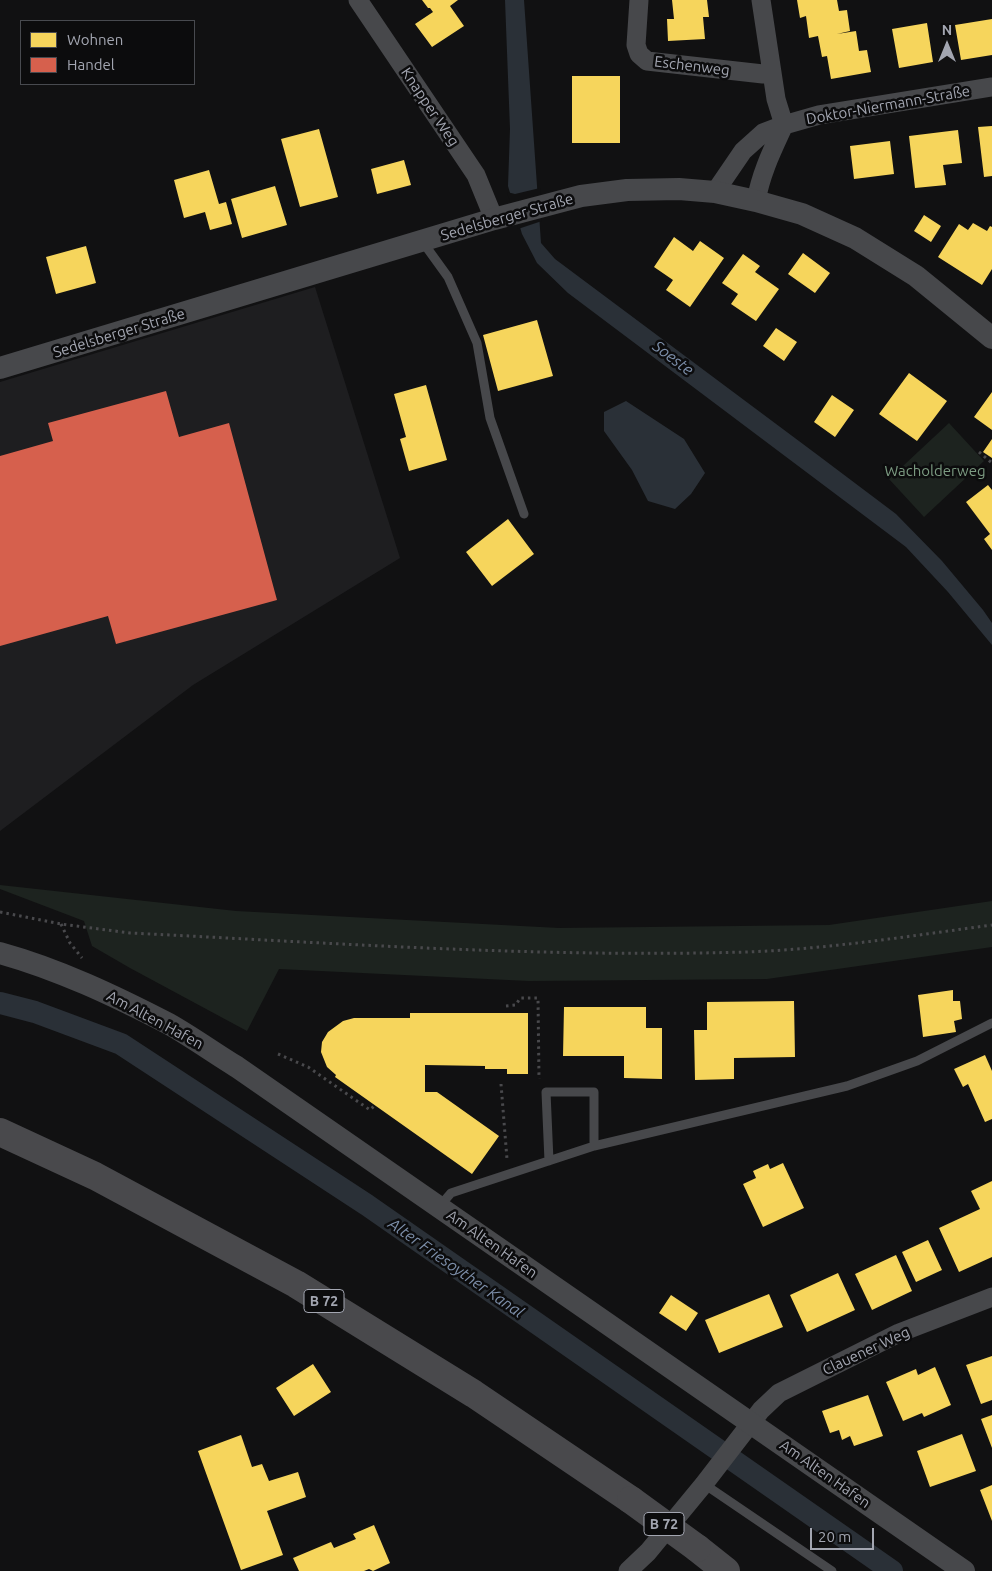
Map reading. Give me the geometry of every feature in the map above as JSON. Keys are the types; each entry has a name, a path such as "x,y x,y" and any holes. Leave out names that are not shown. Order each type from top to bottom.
{"highway":[{"name":"B 72","path":"0,1132 94,1176 296,1284 474,1394 631,1500 726,1571"}],"street":[{"name":"Knapper Weg","path":"358,0 476,176 500,218"},
{"name":"Eschenweg","path":"639,0 636,45 639,54 647,61 763,74 772,73"},
{"path":"756,201 759,182 784,125 776,99 761,0"},
{"name":"Doktor-Niermann-Straße","path":"715,192 743,151 763,133 784,125 819,115 992,87"},
{"name":"Sedelsberger Straße","path":"0,368 556,202 581,196 627,190 679,189 715,192 802,214 855,238 916,276 992,338"},
{"name":"Am Alten Hafen","path":"0,953 24,960 98,990 170,1025 237,1067 964,1571"},
{"name":"Clauener Weg","path":"628,1571 648,1552 736,1444 761,1410 779,1392 899,1333 992,1296"}],"lane":[{"path":"422,241 448,278 477,343 490,418 524,514"},
{"path":"440,1207 450,1194 594,1146 847,1086 916,1061 992,1023"},
{"path":"549,1161 546,1092 594,1092 594,1146"},
{"path":"704,1484 832,1571"}],"path":[{"path":"979,452 992,463"},
{"path":"0,912 62,924 130,933 554,953 746,952 822,947 992,925"},
{"path":"506,1006 516,1005 520,998 538,998 539,1080 546,1092"},
{"path":"278,1054 308,1067 370,1110 375,1105"},
{"path":"501,1084 508,1174"}],"shaded area":[{"path":"315,287 400,558 193,685 0,831 0,382"}],"green space":[{"name":"Wacholderweg","path":"949,423 984,461 924,517 889,479"},
{"path":"0,885 236,911 559,928 829,925 992,901 992,947 767,979 529,981 279,969 247,1031 92,946 84,921 0,889"}],"water":[{"name":"Soeste","path":"505,0 524,0 541,243 555,259 896,514 942,561 983,610 992,623 992,645 948,592 906,547 568,293 537,263 522,234 508,186 510,129"},
{"path":"626,401 684,439 705,473 691,494 675,509 648,501 632,470 604,431 604,412"}],"pier":[{"path":"540,188 542,221 518,229 507,192 515,194"}],"building: Wohnen":[{"path":"422,0 458,0 450,6 464,26 432,47 415,24 433,12"},
{"path":"672,0 707,0 709,17 703,17 705,39 668,41 667,19 674,19"},
{"path":"797,0 837,0 839,11 847,10 850,31 837,34 856,31 859,51 867,50 871,72 831,79 827,56 822,57 818,36 809,38 806,16 800,18"},
{"path":"992,19 992,55 961,60 955,25"},
{"path":"927,23 933,62 899,68 892,29"},
{"path":"572,76 620,76 620,143 572,143"},
{"path":"992,126 992,176 984,177 978,127"},
{"path":"319,129 338,197 300,207 281,139"},
{"path":"958,130 962,163 943,165 946,185 915,188 909,136"},
{"path":"890,141 894,174 854,179 850,146"},
{"path":"404,160 411,185 377,194 371,169"},
{"path":"209,170 219,204 226,202 232,224 210,230 205,212 184,218 174,180"},
{"path":"275,186 287,225 242,238 231,199"},
{"path":"924,215 941,226 931,242 914,231"},
{"path":"973,223 987,231 990,226 992,227 992,269 982,285 938,257 959,224 968,230"},
{"path":"674,237 693,251 700,241 724,258 690,307 666,290 673,280 654,267"},
{"path":"86,246 96,283 56,294 46,257"},
{"path":"803,253 830,273 815,293 788,274"},
{"path":"743,254 760,266 755,272 779,289 756,321 731,304 738,294 722,283"},
{"path":"537,320 553,376 498,391 483,335"},
{"path":"776,328 797,342 784,361 763,346"},
{"path":"909,373 947,401 917,441 879,414"},
{"path":"426,385 447,460 409,471 400,439 406,437 394,394"},
{"path":"992,392 992,430 974,417"},
{"path":"832,395 854,410 835,437 814,422"},
{"path":"992,439 992,458 983,452"},
{"path":"988,485 992,490 992,550 984,539 990,534 966,502"},
{"path":"508,519 534,554 492,586 466,552"},
{"path":"953,990 953,1001 960,1001 962,1019 954,1021 956,1032 923,1037 918,995"},
{"path":"794,1001 795,1057 734,1058 734,1079 695,1080 694,1030 707,1030 707,1002"},
{"path":"564,1007 646,1007 646,1028 662,1028 662,1079 624,1078 624,1056 563,1056"},
{"path":"410,1013 528,1013 528,1074 507,1074 507,1069 485,1069 485,1066 425,1065 425,1092 437,1092 499,1136 472,1174 335,1077 336,1075 327,1067 321,1052 322,1042 328,1032 343,1021 354,1018 410,1018"},
{"path":"985,1055 992,1071 992,1119 985,1122 968,1084 963,1087 954,1069"},
{"path":"783,1163 804,1208 763,1227 743,1184 756,1178 753,1171 768,1164 770,1169"},
{"path":"992,1181 992,1257 959,1272 939,1228 980,1209 971,1191"},
{"path":"928,1240 942,1270 916,1282 902,1252"},
{"path":"896,1255 912,1291 872,1310 855,1274"},
{"path":"838,1273 855,1310 807,1332 790,1295"},
{"path":"769,1294 783,1327 719,1353 705,1320"},
{"path":"671,1295 698,1313 686,1331 659,1313"},
{"path":"992,1356 992,1400 981,1404 966,1365"},
{"path":"313,1364 331,1392 294,1416 276,1388"},
{"path":"935,1367 951,1405 924,1417 922,1413 903,1421 886,1382 916,1369 918,1375"},
{"path":"868,1395 883,1436 854,1446 850,1436 842,1440 839,1430 830,1433 822,1411"},
{"path":"992,1415 992,1448 981,1419"},
{"path":"962,1434 976,1471 930,1487 917,1451"},
{"path":"241,1435 252,1467 262,1464 269,1481 298,1472 306,1497 267,1511 283,1555 241,1570 198,1451"},
{"path":"992,1485 992,1521 980,1490"},
{"path":"374,1525 390,1563 373,1571 369,1569 364,1571 299,1571 293,1558 331,1542 334,1548 356,1539 353,1534"}],"building: Handel":[{"path":"166,391 179,437 229,423 277,600 116,644 108,616 0,646 0,456 53,441 48,423"}],"waterway":[{"name":"Alter Friesoyther Kanal","path":"0,1003 35,1012 121,1044 367,1205 892,1571"}]}
